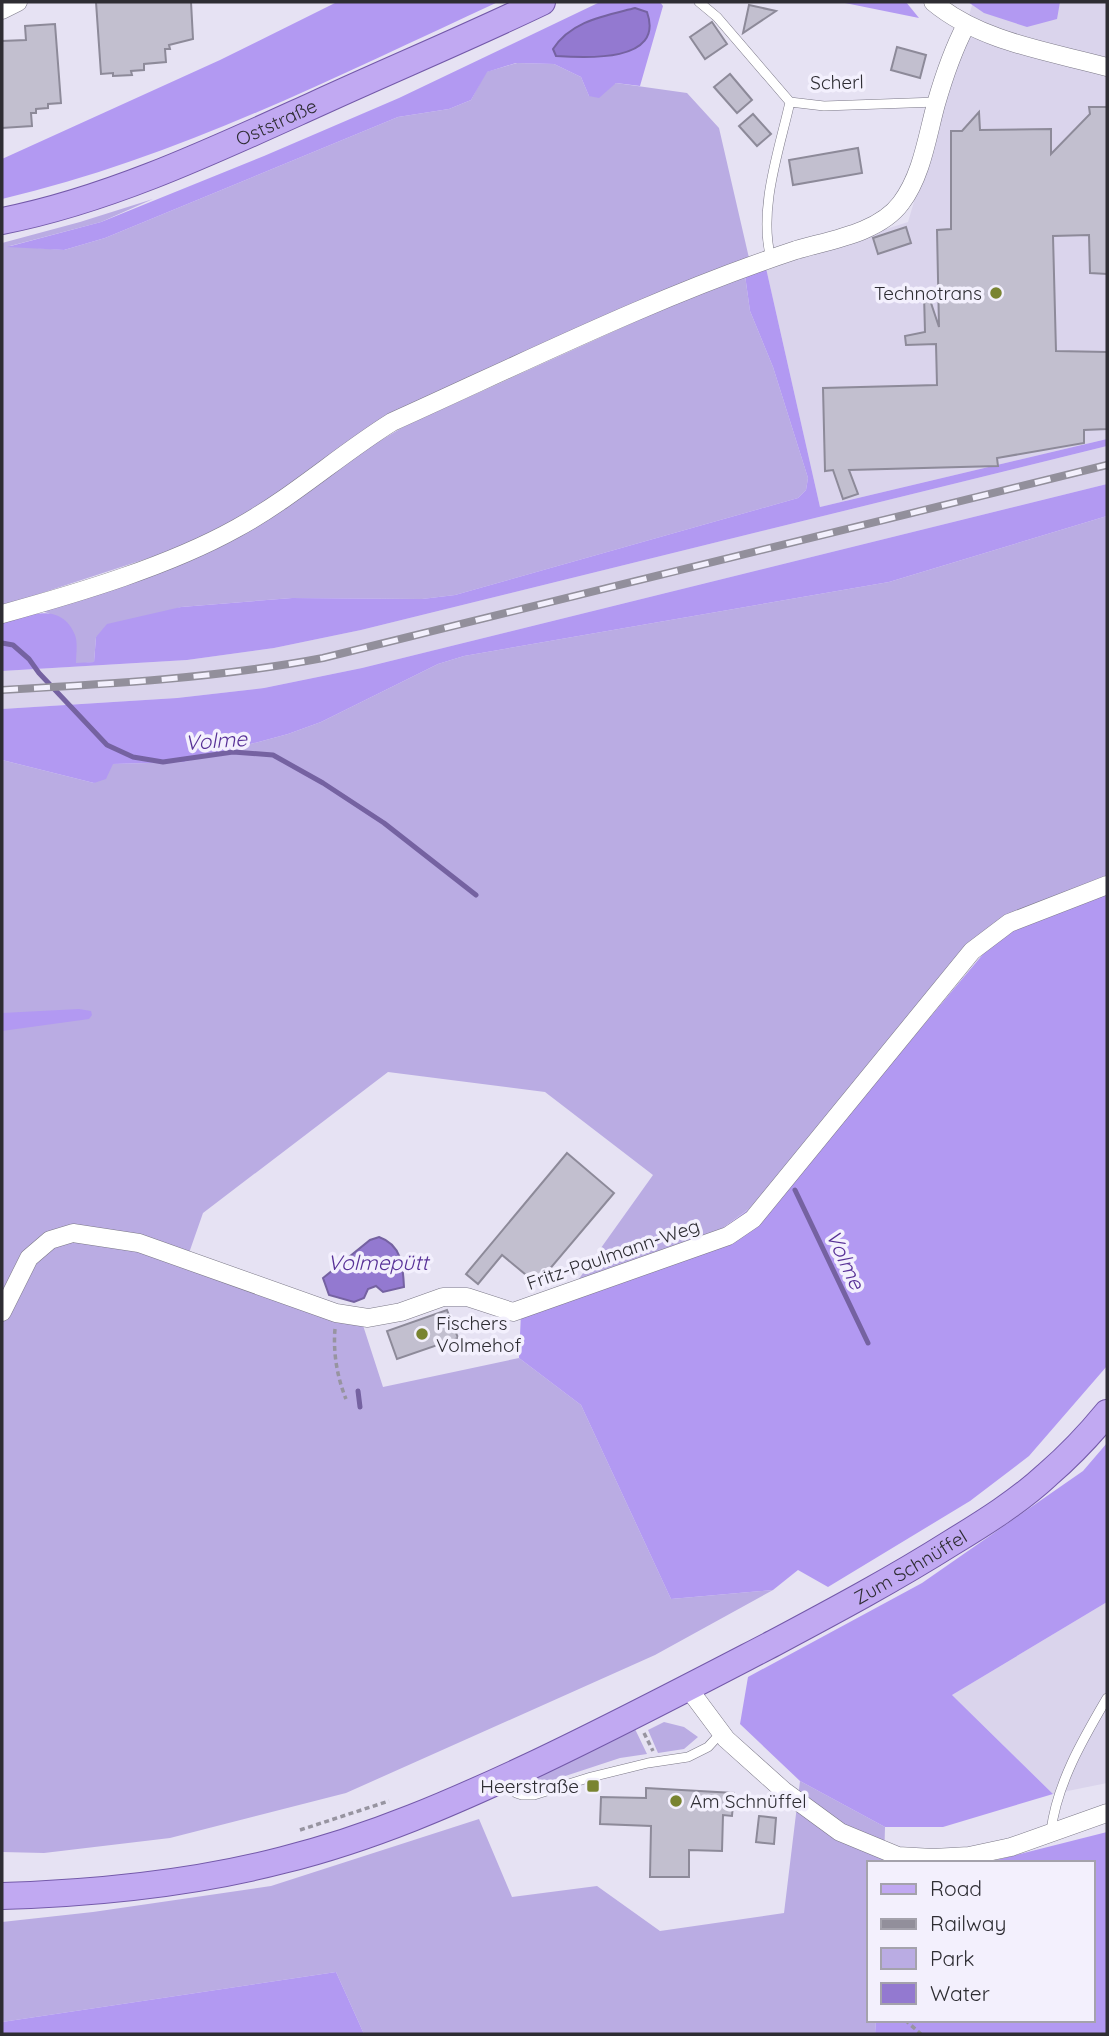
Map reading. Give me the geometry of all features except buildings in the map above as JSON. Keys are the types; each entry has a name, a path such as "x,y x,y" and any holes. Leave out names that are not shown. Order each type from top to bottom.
{"main road":[{"name":"Oststraße","path":"2,221 95,195 220,148 542,2"},
{"name":"Zum Schnüffel","path":"688,1688 855,1600 984,1523 1047,1476 1107,1413"},
{"path":"2,1896 68,1894 146,1887 215,1876 285,1860 439,1809 688,1688"}],"street":[{"path":"2,10 18,2"},
{"path":"938,5 966,25 999,39 1107,67"},
{"path":"2,614 200,547 272,507 357,444 392,422 668,298 747,266 864,229 888,216 901,204 920,167 947,68 966,25"},
{"name":"Fritz-Paulmann-Weg","path":"2,1312 29,1258 50,1240 73,1233 139,1243 335,1313 368,1318 401,1312 443,1297 467,1297 513,1312 729,1236 753,1219 972,951 1009,923 1107,885"},
{"path":"688,1688 720,1734 784,1791 840,1832 898,1856 969,1856 1011,1847 1107,1813"}],"lane":[{"name":"Scherl","path":"699,2 717,17 790,102 824,106 937,102"},
{"path":"771,259 766,239 768,209 790,102"},
{"path":"1051,1831 1055,1805 1068,1770 1107,1698"},
{"path":"505,1778 516,1793 522,1796 534,1795 648,1763 688,1758 708,1746 720,1734"}],"path":[{"path":"335,1313 334,1343 346,1399"},
{"path":"292,1833 393,1800"},
{"path":"907,2022 921,2034"}],"shaded area":[{"path":"337,2 498,2 193,139 130,162 2,199 2,159 220,60"},
{"path":"600,2 660,2 663,6 640,86 616,83 599,98 589,96 581,77 554,64 516,63 487,72 471,100 449,109 398,117 105,238 64,250 7,247 101,222 264,156 399,98"},
{"path":"840,2 906,2 919,18"},
{"path":"968,2 1060,2 1057,19 1027,27 984,13"},
{"path":"973,2 1107,2 1107,439 820,507 766,268 908,222"},
{"path":"766,268 820,507 1107,439 1107,446 361,630 274,648 187,660 2,671 2,623 33,614 53,614 69,624 77,645 76,663 94,662 96,637 107,624 181,607 292,598 422,599 455,595 798,498 806,490 808,478 773,367 750,311 745,275"},
{"path":"1107,446 1107,484 362,668 264,688 177,698 2,709 2,671 187,660 274,648 361,630"},
{"path":"1107,484 1107,516 889,582 464,656 438,664 321,722 288,734 184,762 113,764 106,779 94,783 2,760 2,709 177,698 264,688 362,668"},
{"path":"1107,890 1107,1366 1029,1456 970,1501 828,1587 798,1570 773,1590 671,1599 581,1405 519,1358 521,1313 690,1252 800,1172 984,953 1021,925"},
{"path":"79,1009 91,1011 92,1015 89,1019 2,1031 2,1013"},
{"path":"1107,1443 1107,1602 952,1695 1053,1794 943,1827 885,1827 800,1781 740,1724 748,1677 922,1583 1083,1471"},
{"path":"1107,1602 1107,1783 1053,1794 952,1695"},
{"path":"1107,1832 1107,2034 875,2034 876,2022 1095,2022 1095,1861 993,1861"},
{"path":"336,1972 364,2034 2,2034 2,2022"}],"green space":[{"path":"517,63 554,64 581,77 589,96 616,83 687,93 719,128 749,258 392,414 352,438 263,505 213,533 161,554 2,606 2,243 153,199 101,222 10,246 64,250 105,238 398,117 449,109 471,100 486,72"},
{"path":"745,275 750,311 773,367 808,478 806,490 798,498 455,595 422,599 292,598 181,607 96,637 94,662 76,664 75,644 70,630 60,619 42,611 228,542 278,513 366,449 405,426 670,306"},
{"path":"1107,516 1107,876 1075,888 1000,925 780,1178 750,1208 690,1252 566,1297 653,1175 545,1092 388,1072 203,1213 189,1253 359,1313 383,1387 519,1358 581,1405 671,1599 773,1590 655,1655 346,1793 170,1838 44,1853 2,1852 2,760 94,783 112,764 184,762 288,734 321,722 438,664 464,656 889,582"},
{"path":"664,1722 684,1727 698,1737 684,1749 658,1753 648,1730"},
{"path":"635,1729 647,1754 620,1758 538,1785 530,1778"},
{"path":"800,1781 885,1827 884,1861 867,1861 867,2022 876,2022 875,2034 364,2034 336,1972 2,2022 2,1922 93,1912 271,1886 479,1819 512,1897 597,1886 660,1931 784,1913"}],"water":[{"path":"635,8 647,12 649,29 645,41 634,49 603,56 556,56 553,49 569,32 600,17"},
{"name":"Volmepütt","path":"379,1237 392,1245 400,1257 404,1287 383,1292 376,1286 368,1289 364,1298 354,1302 329,1295 323,1278 370,1240"}],"waterway":[{"name":"Volme","path":"2,643 13,645 29,659 107,745 133,757 163,762 233,752 273,755 323,783 384,823 476,895"},
{"name":"Volme","path":"795,1190 868,1343"},
{"name":"Volme","path":"358,1391 360,1407"}],"railway":[{"path":"2,690 123,683 323,658 1107,465"}],"place":[{"name":"Technotrans","path":"996,293"},
{"name":"Fischers Volmehof","path":"422,1334"},
{"name":"Heerstraße","path":"593,1786"},
{"name":"Am Schnüffel","path":"676,1801"}]}
